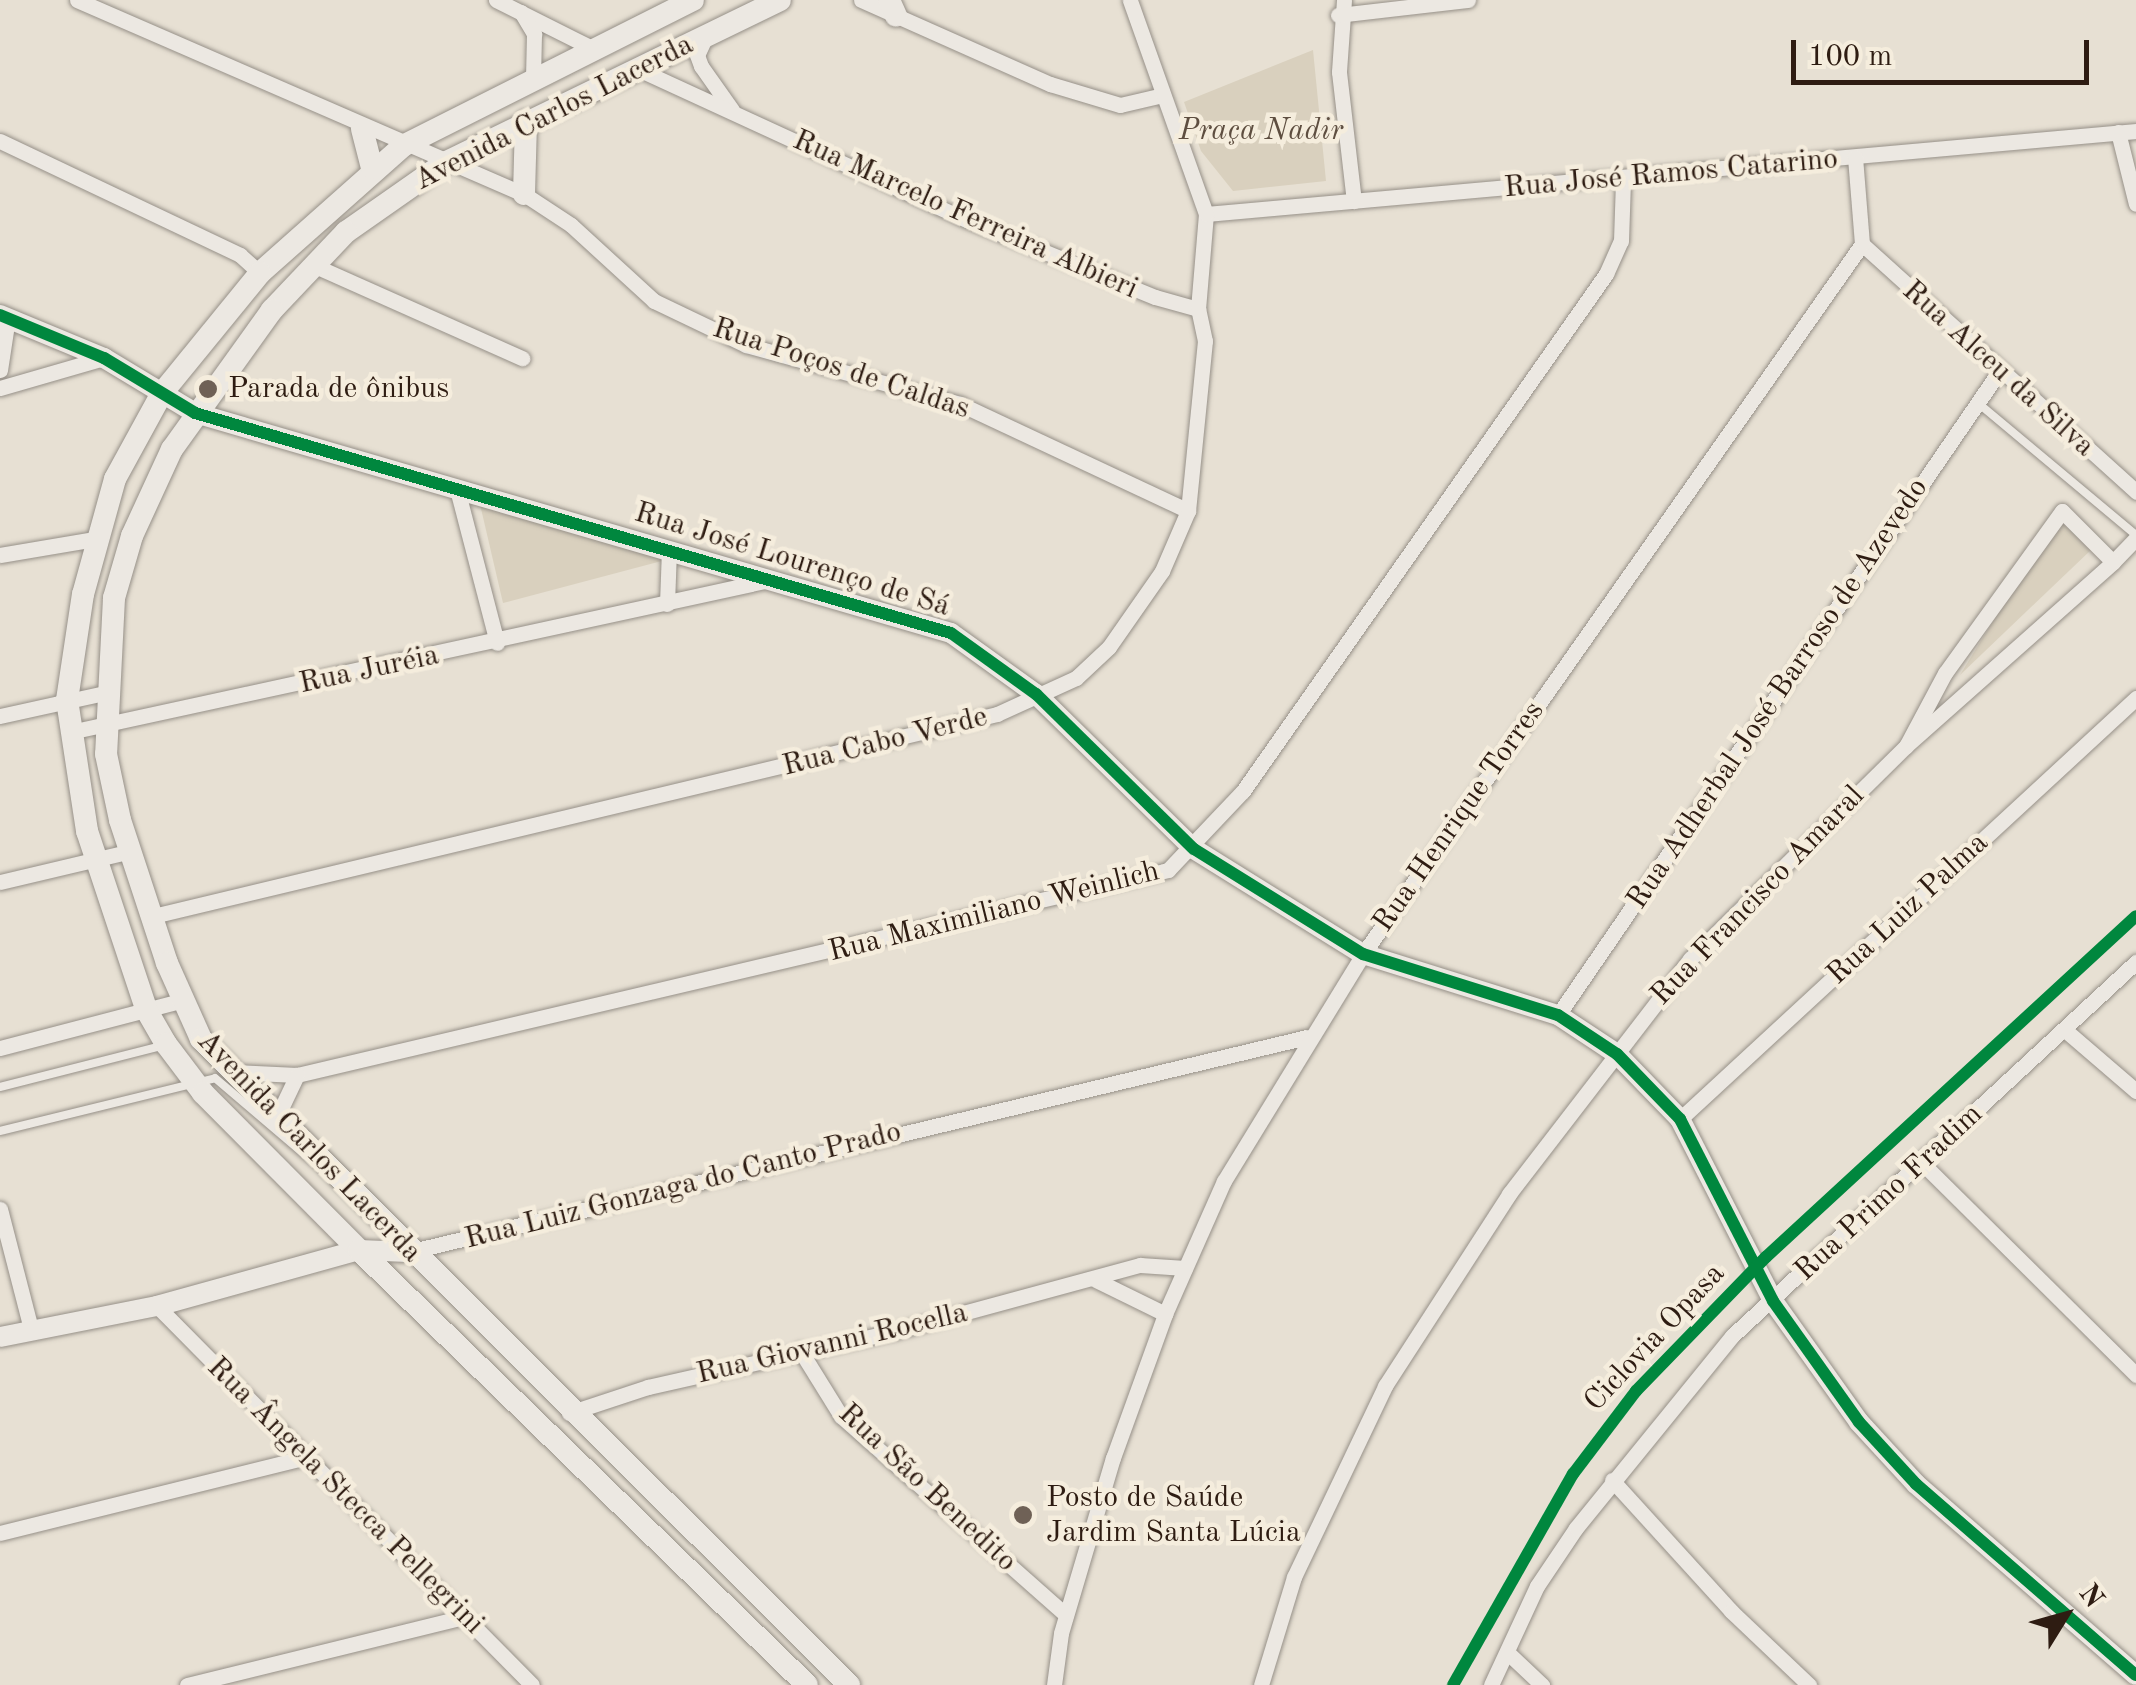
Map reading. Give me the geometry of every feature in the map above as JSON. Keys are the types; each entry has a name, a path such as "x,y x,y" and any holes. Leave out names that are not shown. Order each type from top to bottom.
{"main road":[{"name":"Avenida Carlos Lacerda","path":"693,0 403,146 372,168 260,273 162,393 115,479 96,539 67,700 96,859 147,1011 193,1080 359,1250 807,1685"},
{"name":"Avenida Carlos Lacerda","path":"780,0 446,162 346,232 236,354 195,413 132,536 114,598 105,726 131,851 180,1001 201,1040 562,1406 849,1685"},
{"path":"524,194 526,121"},
{"path":"362,128 372,168"},
{"path":"532,1417 562,1406"}],"street":[{"path":"496,0 594,49"},
{"path":"860,0 893,8 1050,84 1120,106 1162,95"},
{"name":"Rua Cabo Verde","path":"153,916 880,746 997,714 1076,678 1109,647 1162,571 1188,511 1205,341 1198,308 1206,214 1130,0"},
{"path":"1354,201 1341,8 1468,0"},
{"name":"Rua Poços de Caldas","path":"86,2 403,146 524,194 571,225 654,301 746,345 960,404 1188,511"},
{"path":"518,9 534,34 533,78"},
{"path":"706,36 698,55 701,66 734,113"},
{"name":"Rua Marcelo Ferreira Albieri","path":"638,69 967,220 1155,298 1198,308"},
{"name":"Rua José Ramos Catarino","path":"1206,214 1623,180 2136,130"},
{"path":"2118,132 2136,204"},
{"path":"0,142 240,255 260,273"},
{"path":"1854,157 1862,244"},
{"name":"Rua Maximiliano Weinlich","path":"230,1071 297,1075 1096,891 1168,870 1194,849 1243,791 1606,274 1620,241 1623,180"},
{"name":"Rua Alceu da Silva","path":"1862,244 1998,373 2136,492"},
{"name":"Rua Henrique Torres","path":"1054,1685 1066,1615 1165,1314 1224,1181 1308,1038 1363,954 1862,244"},
{"path":"316,266 522,358"},
{"path":"0,370 4,316"},
{"name":"Rua José Lourenço de Sá","path":"4,316 104,358 195,413 951,633 1036,694 1194,849 1363,954 1558,1015 1617,1054 1680,1120 1773,1302 1859,1422 1916,1484 2136,1675"},
{"path":"0,388 104,358"},
{"name":"Rua Adherbal José Barroso de Azevedo","path":"1558,1015 1998,373"},
{"path":"457,489 497,643"},
{"name":"Rua Francisco Amaral","path":"1906,746 1944,673 2056,513 2062,512 2114,562"},
{"name":"Rua Francisco Amaral","path":"1261,1685 1294,1577 1386,1386 1508,1194 1669,981 1906,746 2114,562 2136,537"},
{"path":"0,555 96,539"},
{"path":"667,604 669,549"},
{"name":"Rua Juréia","path":"70,732 497,643 773,579"},
{"path":"0,716 106,693"},
{"name":"Rua Luiz Palma","path":"1680,1120 2136,698"},
{"path":"0,882 131,851"},
{"name":"Rua Primo Fradim","path":"1492,1685 1537,1586 1612,1480 1732,1336 2136,962"},
{"path":"0,1048 180,1001"},
{"path":"2066,1030 2136,1091"},
{"name":"Rua Luiz Gonzaga do Canto Prado","path":"0,1336 157,1306 359,1250 408,1252 1308,1038"},
{"path":"276,1119 297,1075"},
{"path":"1922,1162 2136,1375"},
{"path":"0,1209 31,1329"},
{"name":"Rua Giovanni Rocella","path":"562,1406 1096,1280 1140,1266 1185,1268"},
{"path":"1096,1280 1165,1314"},
{"name":"Rua Ângela Stecca Pellegrini","path":"157,1306 532,1685"},
{"name":"Rua São Benedito","path":"800,1350 841,1416 1066,1615"},
{"path":"0,1532 307,1457"},
{"path":"1612,1480 1731,1611 1809,1685"},
{"path":"187,1685 464,1617"},
{"path":"1508,1653 1542,1685"}],"lane":[{"path":"1978,403 2136,537"},
{"path":"0,1087 166,1044"},
{"path":"0,1131 193,1080 224,1079 304,1158 322,1166"}],"green space":[{"name":"Praça Nadir","path":"1313,50 1326,181 1233,191 1201,151 1184,102"},
{"path":"479,500 673,558 503,603"},
{"path":"2058,515 2092,549 1960,675"}],"cycle path":[{"path":"0,315 104,358 195,413 951,633 1036,694 1194,849 1363,954 1558,1015 1617,1054 1680,1119 1773,1301 1859,1422 1916,1484 2136,1675"},
{"name":"Ciclovia Opasa","path":"1453,1685 1573,1474 1636,1391 1766,1257 2136,916"}],"place":[{"name":"Parada de ônibus","path":"208,389"},
{"name":"Posto de Saúde Jardim Santa Lúcia","path":"1023,1515"}]}
